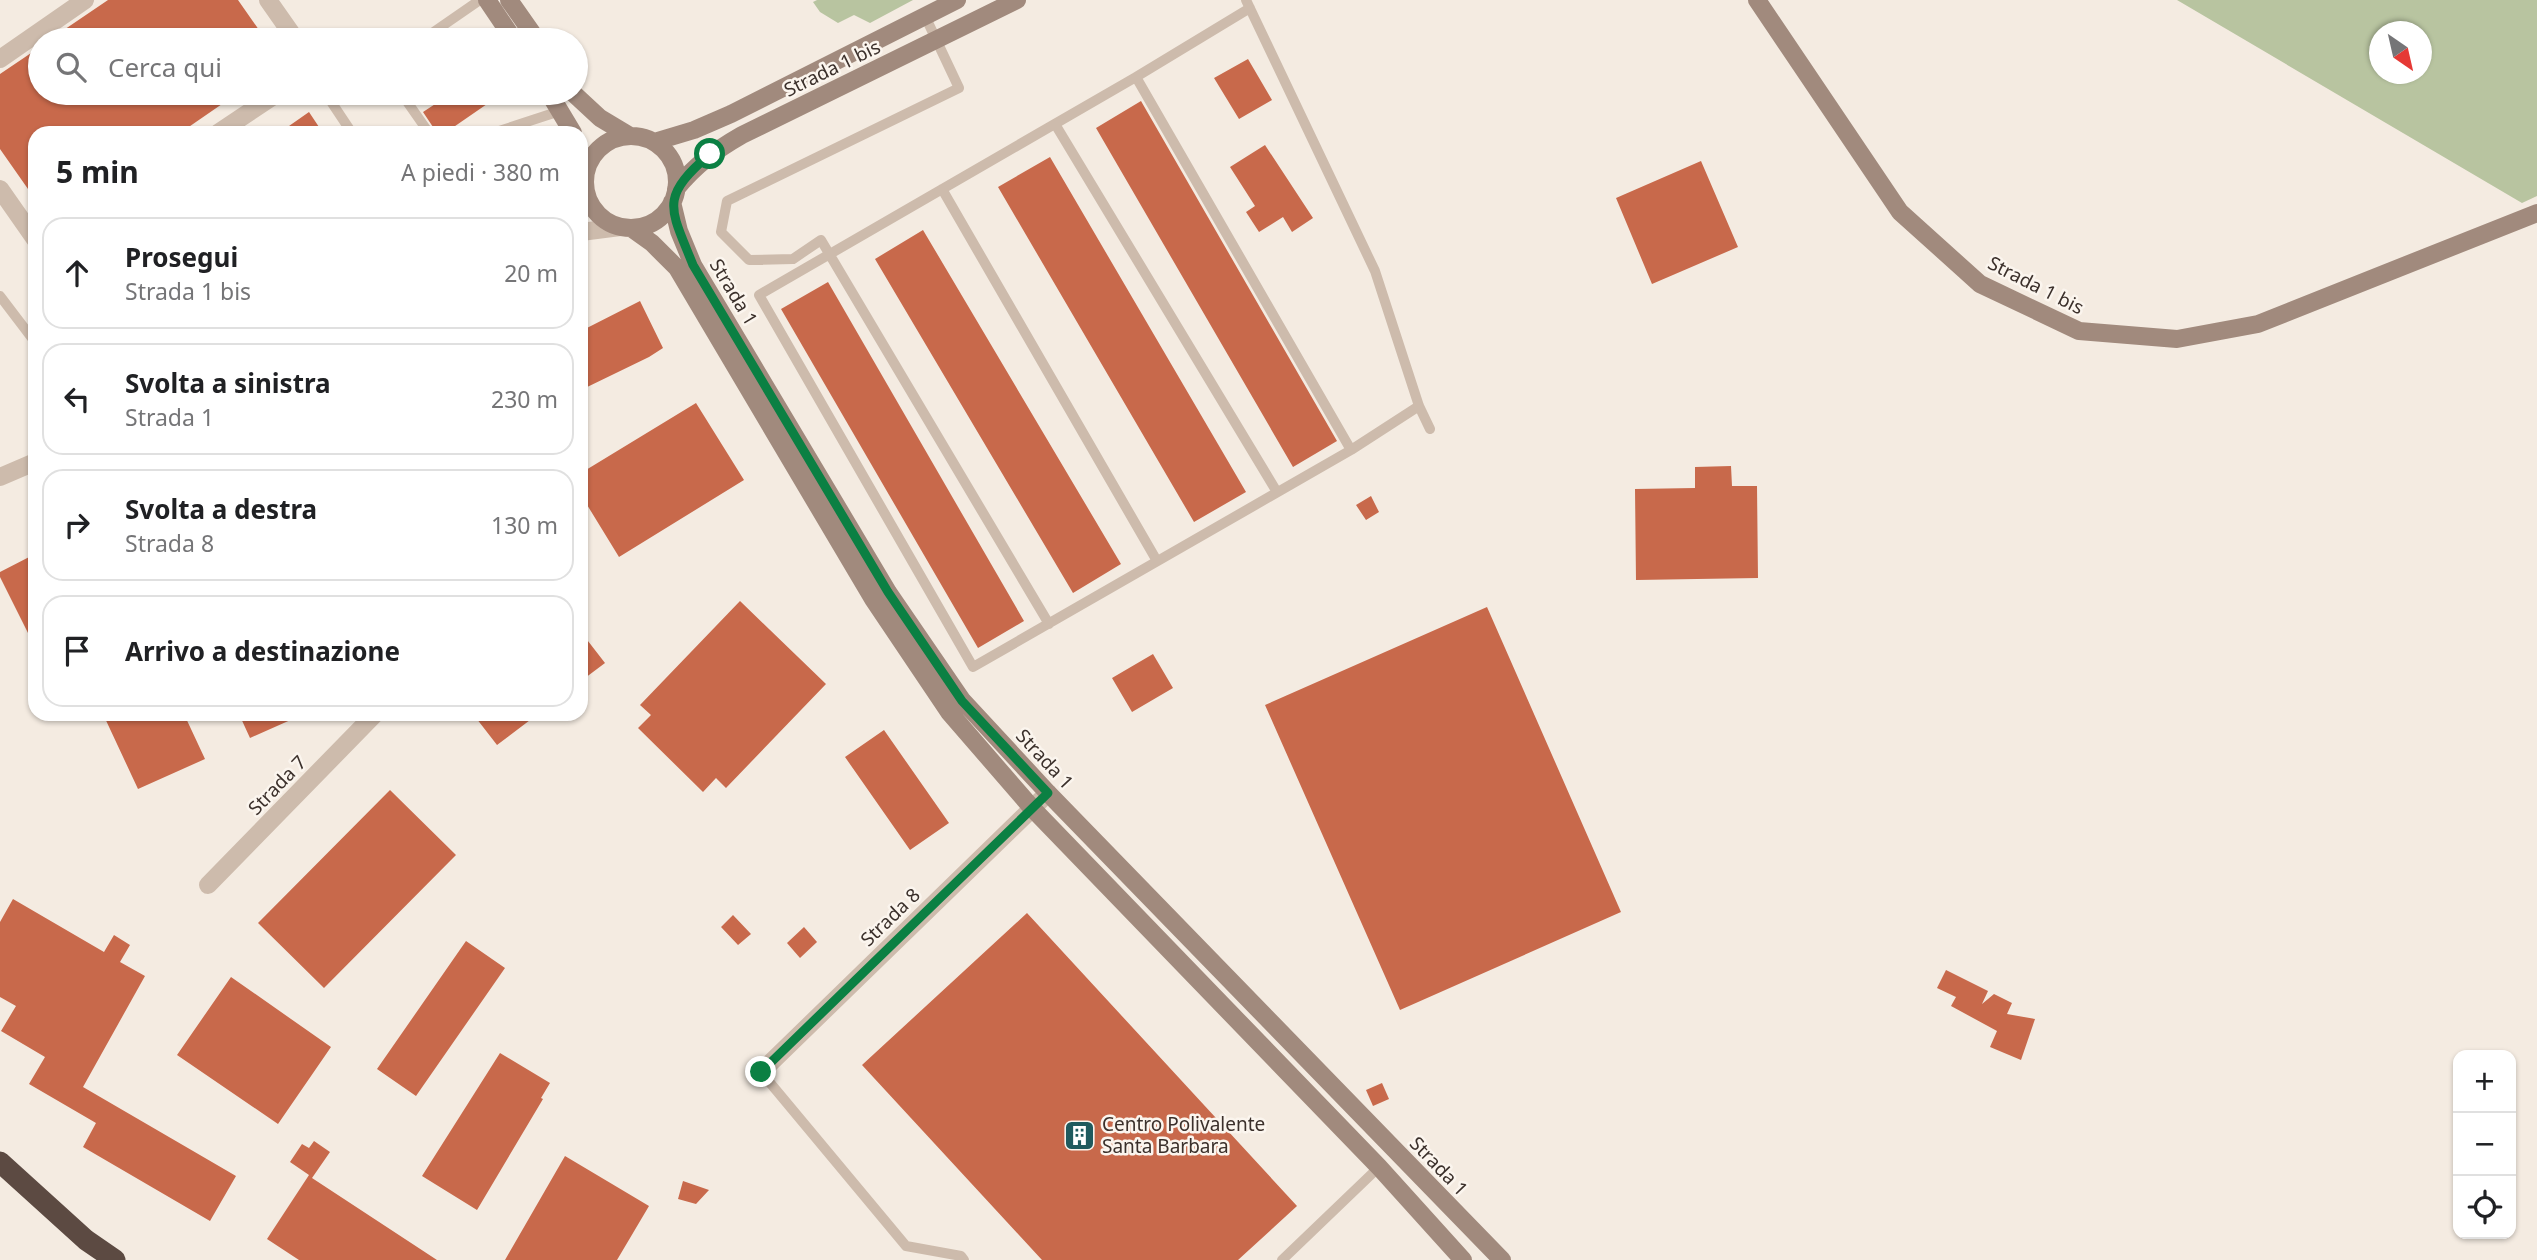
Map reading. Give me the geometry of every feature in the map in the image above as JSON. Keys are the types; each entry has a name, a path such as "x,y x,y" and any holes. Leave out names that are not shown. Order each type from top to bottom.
{"highway":[{"path":"0,1162 86,1240 115,1260"}],"street":[{"path":"45,28 85,0"},
{"path":"268,0 288,28"},
{"path":"487,0 506,28"},
{"path":"508,0 528,28"},
{"name":"Strada 1 bis","path":"654,142 694,130 731,114 957,0"},
{"name":"Strada 1 bis","path":"674,196 689,172 710,154 742,135 1017,0"},
{"name":"Strada 1 bis","path":"1757,0 1900,212 1980,284 2079,331 2177,339 2258,324 2537,213"},
{"path":"0,60 28,40"},
{"path":"228,126 260,105"},
{"path":"556,105 569,126"},
{"path":"586,105 600,118 630,136 654,142 671,159 676,173 674,196 660,218 642,227 588,231"},
{"path":"588,165 594,153 604,144 630,136"},
{"path":"0,189 28,229"},
{"name":"Strada 1","path":"674,196 679,231 693,265 888,592 962,701 1502,1260"},
{"path":"588,200 595,212 611,224 626,228"},
{"name":"Strada 1","path":"626,228 652,243 677,268 873,599 949,712 1032,808 1379,1167 1463,1260"},
{"path":"0,477 28,465"},
{"name":"Strada 7","path":"208,885 368,721"},
{"name":"Strada 8","path":"761,1072 1048,793"}],"lane":[{"path":"439,28 480,0"},
{"path":"1419,406 1350,450 973,667 759,295 1136,77 1248,4 1375,271 1419,406 1430,429"},
{"path":"925,16 960,88 727,201 721,232 750,260 793,259 821,240 1049,624"},
{"path":"1136,77 1350,450"},
{"path":"333,105 347,126"},
{"path":"409,105 424,126"},
{"path":"514,126 560,111"},
{"path":"1055,124 1277,492"},
{"path":"942,189 1157,561"},
{"path":"0,296 28,333"},
{"path":"761,1072 906,1247 961,1256 964,1260"},
{"path":"1282,1260 1379,1167"}],"green space":[{"path":"913,0 870,23 854,15 838,23 820,12 813,2"},
{"path":"2177,0 2537,0 2537,196 2522,203"}],"building":[{"path":"108,0 238,0 258,28 67,28"},
{"path":"28,55 28,105 221,105 190,126 28,126 28,189 0,149 0,74"},
{"path":"1248,59 1272,100 1239,119 1214,78"},
{"path":"1141,101 1337,441 1293,467 1096,128"},
{"path":"434,105 486,105 455,126 432,126 423,112"},
{"path":"309,112 318,126 289,126"},
{"path":"1265,145 1313,218 1292,232 1283,217 1259,232 1246,212 1255,206 1230,167"},
{"path":"1050,157 1246,492 1194,522 998,187"},
{"path":"1701,161 1738,247 1652,284 1616,198"},
{"path":"923,230 1121,564 1073,593 875,259"},
{"path":"828,282 1024,621 978,648 781,309"},
{"path":"640,301 663,348 588,387 588,327"},
{"path":"696,403 744,480 619,557 588,506 588,469"},
{"path":"1731,466 1732,486 1757,486 1758,578 1636,580 1635,489 1695,488 1695,467"},
{"path":"1371,496 1379,512 1366,520 1356,505"},
{"path":"28,558 28,633 0,577 0,572"},
{"path":"740,601 826,684 726,788 716,778 703,792 638,728 651,715 640,705"},
{"path":"1487,607 1621,912 1400,1010 1265,705"},
{"path":"588,641 605,663 588,676"},
{"path":"1153,654 1173,688 1132,712 1112,678"},
{"path":"106,721 187,721 205,759 138,789"},
{"path":"242,721 288,721 250,738"},
{"path":"478,721 529,721 497,745"},
{"path":"884,730 949,823 910,850 845,757"},
{"path":"390,790 456,855 324,988 258,923"},
{"path":"13,899 104,952 114,935 130,945 120,962 145,976 83,1087 236,1176 210,1221 83,1147 96,1123 29,1084 45,1057 1,1031 16,1006 0,997 0,922"},
{"name":"Centro Polivalente Santa Barbara","path":"1027,913 1297,1206 1238,1260 1042,1260 862,1065"},
{"path":"733,915 751,934 738,945 721,927"},
{"path":"804,927 817,942 800,958 787,943"},
{"path":"466,941 505,968 416,1096 377,1069"},
{"path":"1946,970 1988,991 1982,1004 1994,994 2012,1003 2007,1014 2035,1019 2021,1060 1990,1047 1997,1031 1951,1006 1956,997 1937,988"},
{"path":"231,977 331,1047 278,1124 177,1055"},
{"path":"500,1053 550,1083 477,1210 422,1176"},
{"path":"1382,1083 1389,1099 1373,1106 1366,1090"},
{"path":"314,1141 330,1152 312,1178 437,1260 299,1260 267,1239 309,1175 290,1162 302,1144 309,1148"},
{"path":"565,1156 649,1206 617,1260 505,1260"},
{"path":"683,1181 709,1190 696,1204 678,1199"}],"place":[{"name":"Centro Polivalente Santa Barbara","path":"1079,1135"}],"route":[{"path":"710,154 689,172 676,189 672,202 679,231 693,265 888,592 962,701 1048,793 761,1072"}]}
